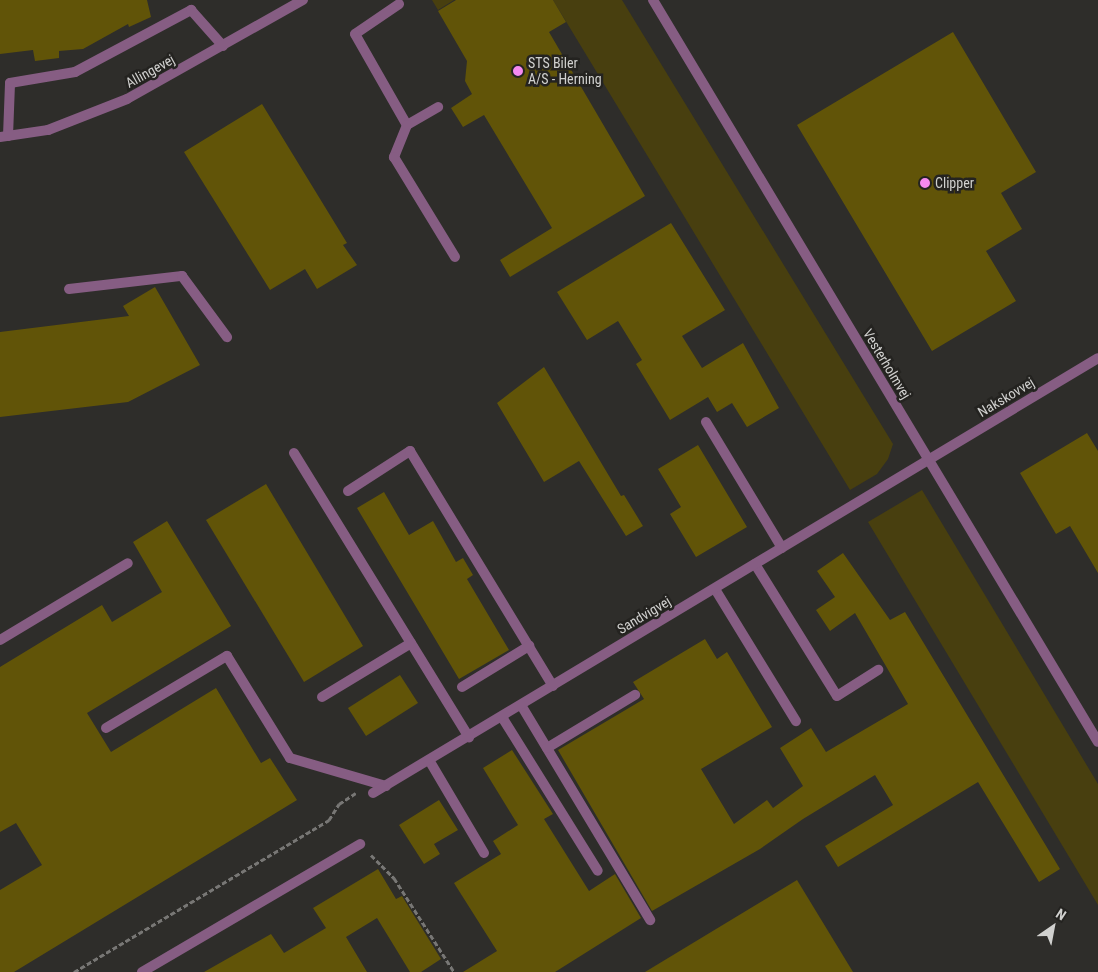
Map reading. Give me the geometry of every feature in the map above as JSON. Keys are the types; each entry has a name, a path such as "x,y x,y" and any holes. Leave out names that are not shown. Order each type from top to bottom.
{"street":[{"name":"Allingevej","path":"4,137 48,130 127,99 303,0"},
{"name":"Vesterholmvej","path":"653,0 1098,742"},
{"path":"399,4 355,34 407,125"},
{"path":"4,137 10,84 75,72 191,10 223,46"},
{"path":"438,107 407,125 394,158 455,257"},
{"path":"69,289 182,276 227,337"},
{"name":"Nakskovvej","path":"928,460 1098,358"},
{"path":"706,422 782,548"},
{"path":"348,491 410,451 553,686"},
{"path":"294,453 469,737"},
{"name":"Sandvigvej","path":"373,793 928,460"},
{"path":"0,640 128,563"},
{"path":"755,564 837,696 878,670"},
{"path":"715,589 796,721"},
{"path":"322,697 411,643"},
{"path":"462,687 528,646"},
{"path":"106,728 227,656 290,758 386,786"},
{"path":"547,748 635,695"},
{"path":"522,705 650,920"},
{"path":"502,717 598,871"},
{"path":"429,760 484,853"},
{"path":"142,972 360,844"}],"path":[{"path":"74,972 329,820 339,804 361,790 373,793"},
{"path":"360,844 394,878 454,972"}],"shaded area":[{"path":"432,0 454,0 438,10"},
{"path":"553,0 622,0 893,444 888,459 877,474 850,490"},
{"path":"922,490 1098,784 1098,905 868,522"}],"building":[{"path":"0,0 147,0 151,17 129,27 128,24 83,49 59,51 59,58 35,61 33,50 0,54"},
{"path":"456,0 553,0 566,22 549,32 645,196 510,277 500,260 552,228 484,115 463,127 451,108 472,94 465,81 467,61 438,11"},
{"name":"Clipper","path":"953,32 1036,172 1001,193 1022,229 986,251 1016,301 932,351 797,125"},
{"path":"262,104 347,243 343,245 357,265 317,289 305,269 270,290 184,152"},
{"path":"671,223 725,310 682,336 702,368 743,343 779,408 747,427 732,403 717,412 708,397 670,420 636,364 642,360 618,321 587,340 557,292"},
{"path":"155,287 200,365 128,402 0,417 0,332 129,316 123,306"},
{"path":"544,367 621,496 624,495 643,526 626,536 579,461 544,482 497,403"},
{"path":"1087,433 1098,451 1098,573 1070,526 1056,534 1020,473"},
{"path":"698,445 747,527 696,557 670,514 681,507 658,469"},
{"path":"266,484 363,646 304,682 206,520"},
{"path":"384,492 409,535 433,521 456,562 463,558 473,575 467,579 509,650 459,679 357,508"},
{"path":"167,521 231,626 87,713 111,752 216,688 261,763 270,758 297,800 14,972 0,972 0,890 42,865 16,823 0,832 0,667 102,605 112,622 162,592 133,542"},
{"path":"843,553 890,620 905,612 1060,869 1039,882 978,782 838,867 825,846 893,805 875,775 803,819 760,849 652,911 558,750 644,699 633,682 705,639 717,659 727,652 772,727 701,769 734,824 767,800 773,808 803,786 780,748 811,728 826,752 908,704 855,613 830,631 816,610 835,597 817,571"},
{"path":"400,675 418,703 366,736 348,708"},
{"path":"512,750 553,814 544,819 589,891 615,874 641,918 555,972 463,972 497,951 454,883 501,854 493,841 518,825 483,768"},
{"path":"439,800 458,830 434,844 440,854 424,864 399,825"},
{"path":"378,869 396,899 402,896 441,959 421,972 410,972 377,918 346,937 367,972 204,972 271,934 284,953 326,928 313,908"},
{"path":"797,880 853,972 645,972"}],"place":[{"name":"STS Biler A/S - Herning","path":"518,71"},
{"name":"Clipper","path":"925,183"}]}
